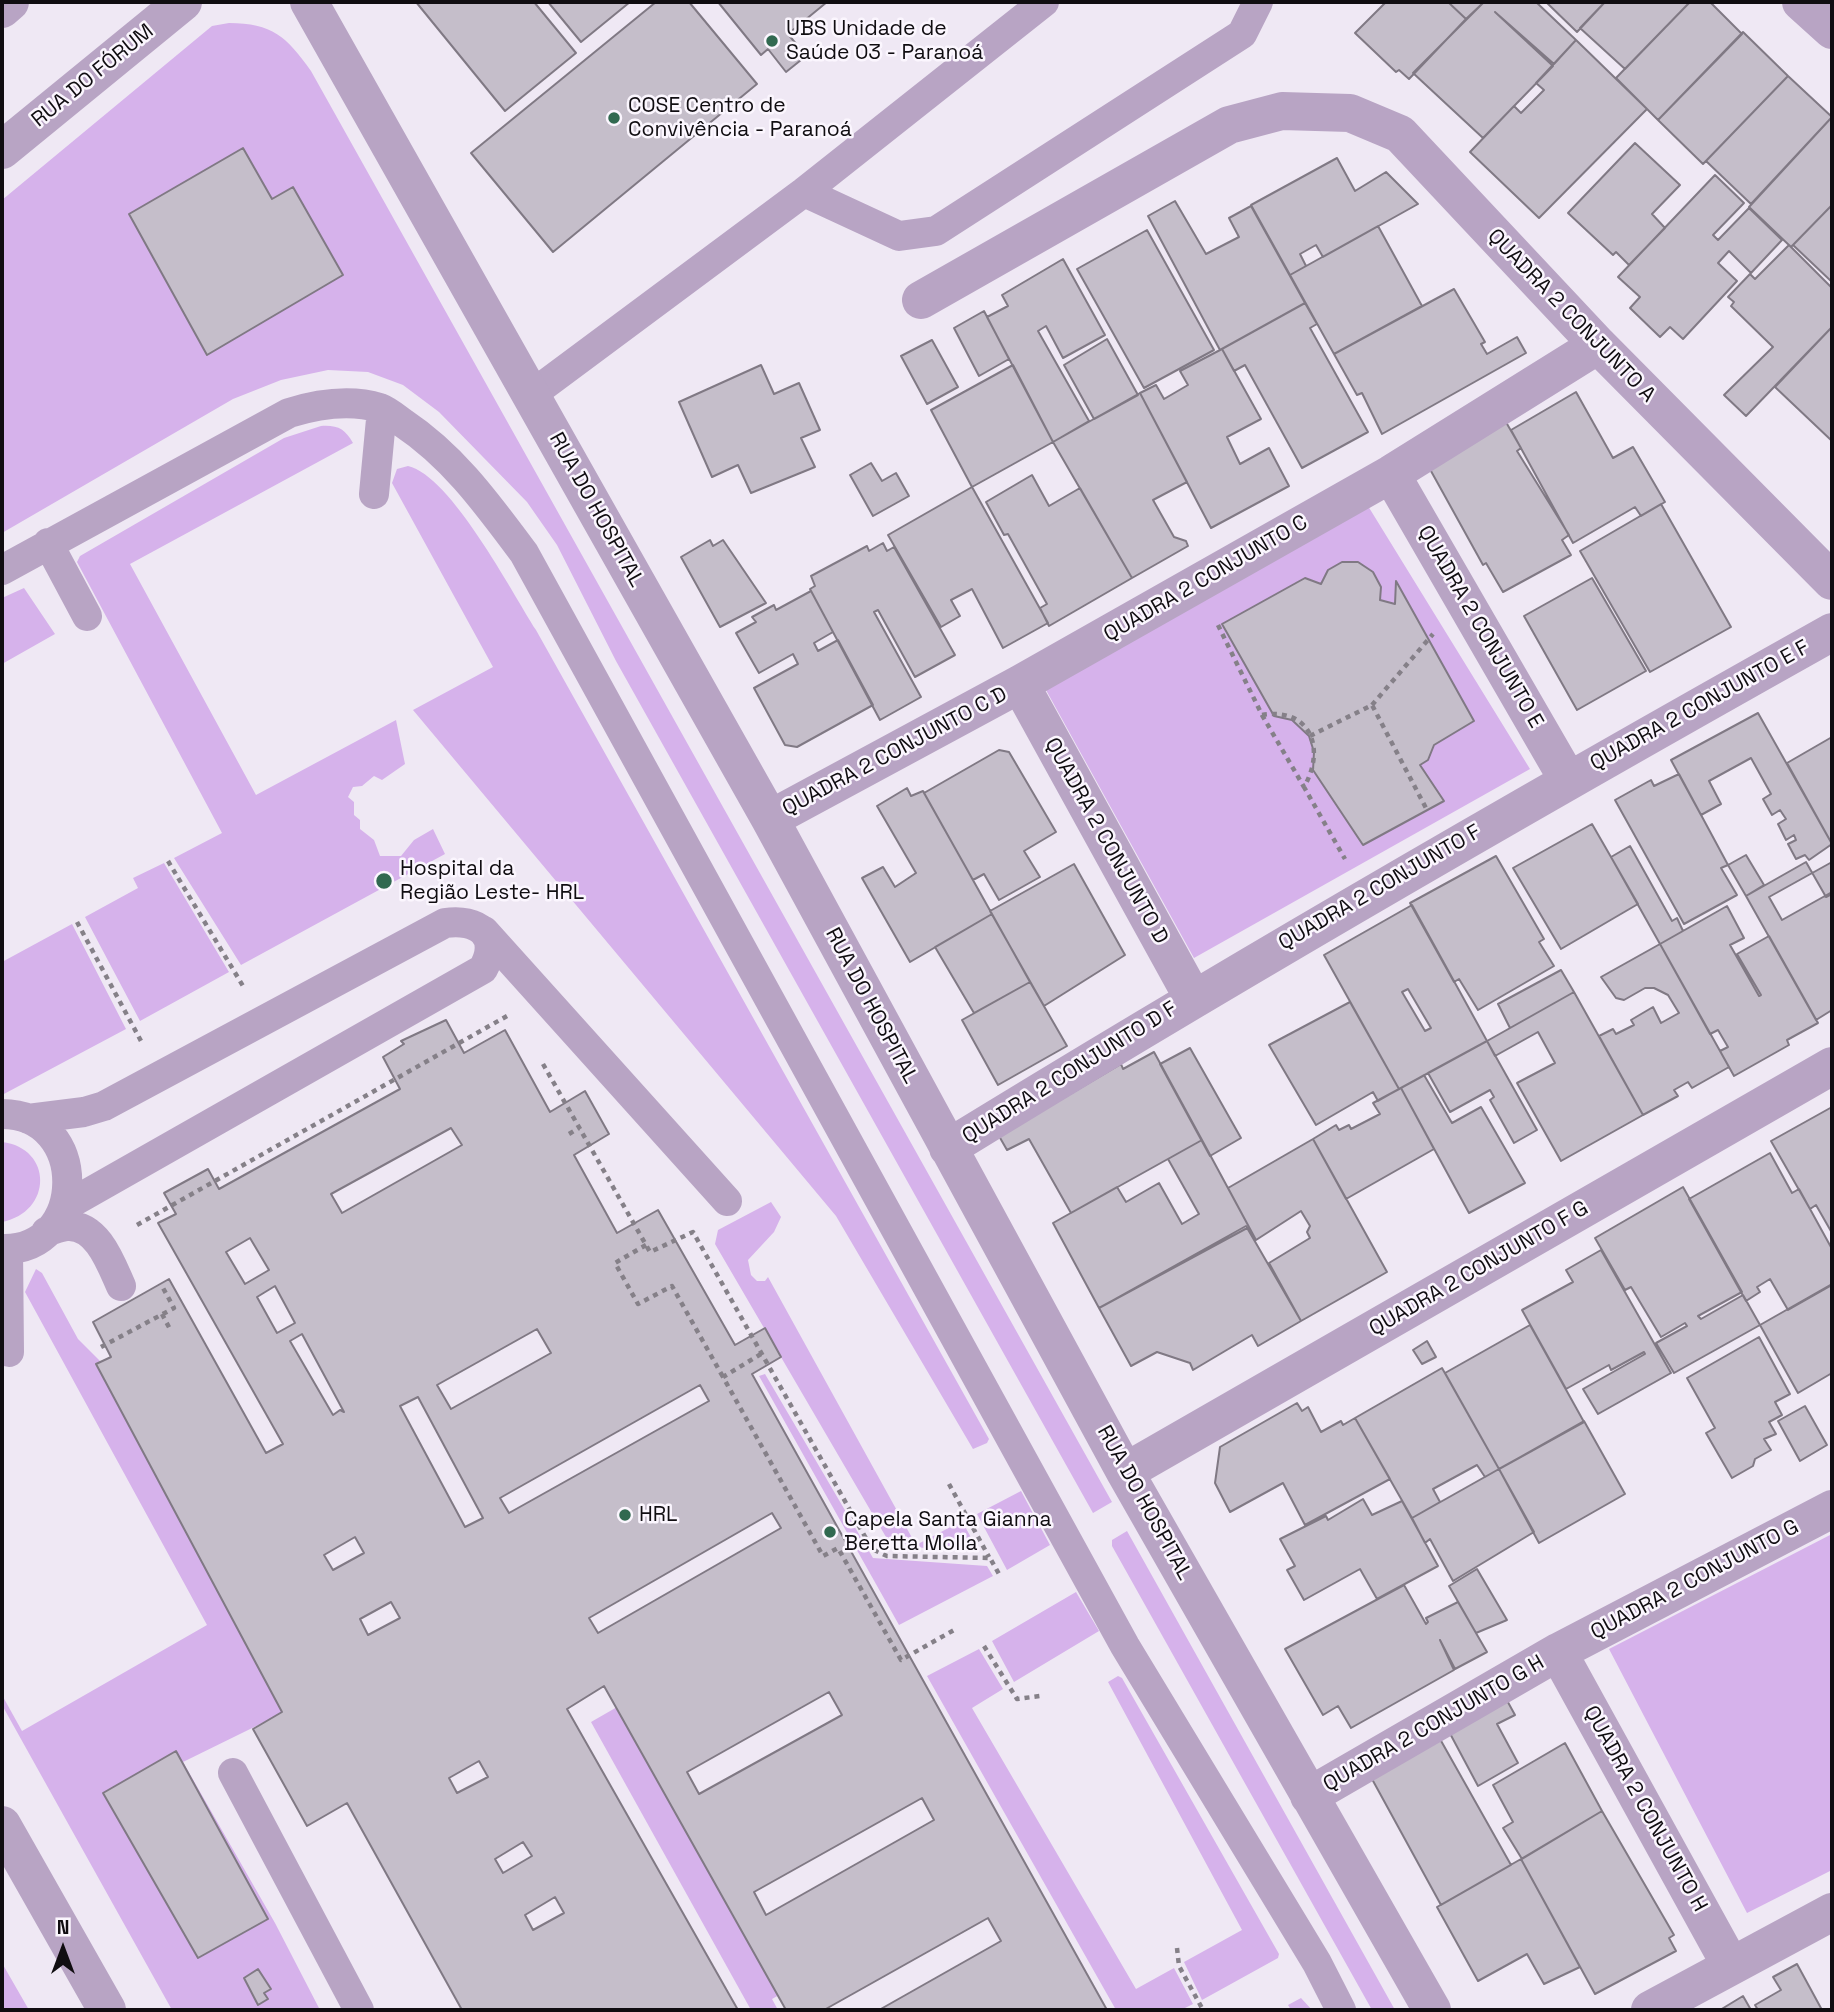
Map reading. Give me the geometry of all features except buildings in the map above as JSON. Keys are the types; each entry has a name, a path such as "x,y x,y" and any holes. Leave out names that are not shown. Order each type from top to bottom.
{"street":[{"path":"2,9 10,2"},
{"name":"RUA DO FÓRUM","path":"2,150 183,2"},
{"name":"RUA DO HOSPITAL","path":"309,2 770,819 1125,1472 1432,2010"},
{"path":"1801,2 1832,30"},
{"name":"QUADRA 2 CONJUNTO A","path":"921,300 1228,125 1282,111 1350,113 1399,134 1598,345 1832,581"},
{"name":"QUADRA 2 CONJUNTO C","path":"1020,684 1391,474 1598,345"},
{"name":"QUADRA 2 CONJUNTO E","path":"1391,474 1568,780"},
{"name":"QUADRA 2 CONJUNTO E F","path":"1568,780 1832,632"},
{"name":"QUADRA 2 CONJUNTO C D","path":"770,819 1020,684"},
{"name":"QUADRA 2 CONJUNTO D","path":"1020,684 1193,998"},
{"name":"QUADRA 2 CONJUNTO F","path":"1193,998 1568,780"},
{"name":"QUADRA 2 CONJUNTO D F","path":"948,1148 1193,998"},
{"name":"QUADRA 2 CONJUNTO F G","path":"1125,1472 1832,1066"},
{"name":"QUADRA 2 CONJUNTO G","path":"1558,1651 1832,1509"},
{"name":"QUADRA 2 CONJUNTO G H","path":"1309,1796 1558,1651"},
{"name":"QUADRA 2 CONJUNTO H","path":"1558,1651 1731,1966"},
{"path":"2,1825 107,2010"},
{"path":"1650,2010 1832,1912"}],"lane":[{"path":"531,395 804,192 1044,2"},
{"path":"804,192 899,236 936,231 1242,34 1258,2"},
{"path":"2,569 289,413 311,406 342,403 382,409 426,438 471,482 524,553 1125,1646 1310,1951 1341,2010"},
{"path":"374,494 382,409"},
{"path":"48,543 87,616"},
{"path":"15,1116 84,1112 159,1076 445,923 465,920 482,928 727,1201"},
{"path":"46,1233 64,1207 483,969 490,957 489,943 482,928"},
{"path":"15,1116 48,1132 62,1151 68,1173 64,1207"},
{"path":"9,1352 5,1249 28,1244 46,1233 68,1226 82,1229 102,1246 121,1286"},
{"path":"233,1773 359,2010"}],"path":[{"path":"1214,618 1262,715 1347,863"},
{"path":"1310,736 1372,705 1436,630 1443,641"},
{"path":"1372,705 1422,802"},
{"path":"1262,715 1292,716 1307,728 1315,756 1304,787"},
{"path":"168,861 263,1020"},
{"path":"77,922 159,1076"},
{"path":"130,1229 514,1012"},
{"path":"540,1058 650,1252 693,1232 872,1549 887,1556 990,1558"},
{"path":"569,1134 579,1128"},
{"path":"646,1245 615,1263 638,1304 672,1286 823,1556 838,1548 901,1660 954,1630"},
{"path":"101,1347 174,1308 161,1285"},
{"path":"162,1314 171,1331"},
{"path":"723,1377 761,1354"},
{"path":"949,1484 999,1574"},
{"path":"984,1646 1017,1699 1040,1696"},
{"path":"1177,1948 1179,1966 1203,2010"}],"shaded area":[{"path":"229,23 257,26 277,34 294,49 311,71 1112,1502 1093,1513 616,661 557,545 527,502 439,412 403,385 368,372 328,370 281,380 233,399 2,533 2,200 212,26"},
{"path":"321,426 340,429 353,443 130,564 256,795 396,720 405,764 382,780 374,776 362,786 353,787 348,797 354,802 354,815 360,820 360,829 374,840 380,856 401,856 414,840 433,829 445,854 241,965 174,858 222,833 77,562 80,556 284,438"},
{"path":"408,466 425,474 461,512 536,630 989,1439 987,1443 973,1449 836,1216 413,710 493,667 392,483 397,469"},
{"path":"1368,506 1530,769 1194,958 1046,690"},
{"path":"24,588 55,634 2,664 2,598"},
{"path":"164,863 229,972 140,1021 85,917 138,888 133,878"},
{"path":"72,924 126,1029 2,1095 2,962"},
{"path":"2,1142 19,1147 31,1156 38,1167 40,1180 38,1194 31,1206 19,1216 2,1222"},
{"path":"771,1202 781,1217 774,1232 748,1260 751,1275 757,1281 765,1281 768,1277 916,1545 962,1521 974,1543 941,1550 918,1547 886,1537 715,1244 718,1230"},
{"path":"36,1269 42,1273 78,1339 107,1368 299,1705 183,1762 275,1923 320,2010 172,2010 2,1705 2,1695 22,1731 207,1625 25,1292"},
{"path":"765,1374 873,1558 987,1566 993,1576 899,1625 759,1376"},
{"path":"1021,1491 1050,1545 1007,1570 977,1514"},
{"path":"1127,1531 1395,2010 1372,2010 1112,1546 1112,1540"},
{"path":"1832,1534 1832,1870 1747,1913 1609,1649"},
{"path":"1076,1592 1099,1631 1014,1682 992,1641"},
{"path":"979,1649 1003,1689 972,1708 1136,1989 1174,1968 1193,2004 1181,2010 1116,2010 927,1676"},
{"path":"1118,1676 1122,1678 1279,1954 1278,1958 1202,2000 1184,1962 1242,1930 1108,1682"},
{"path":"631,1699 790,1989 772,1999 778,2010 751,2010 591,1722"},
{"path":"2,1963 29,2010 2,2010"},
{"path":"1301,1998 1312,2010 1291,2010 1288,2005"}],"place":[{"name":"UBS Unidade de Saúde 03 - Paranoá","path":"772,41"},
{"name":"COSE Centro de Convivência - Paranoá","path":"614,118"},
{"name":"Hospital da Região Leste- HRL","path":"384,881"},
{"name":"HRL","path":"625,1515"},
{"name":"Capela Santa Gianna Beretta Molla","path":"830,1532"}]}
